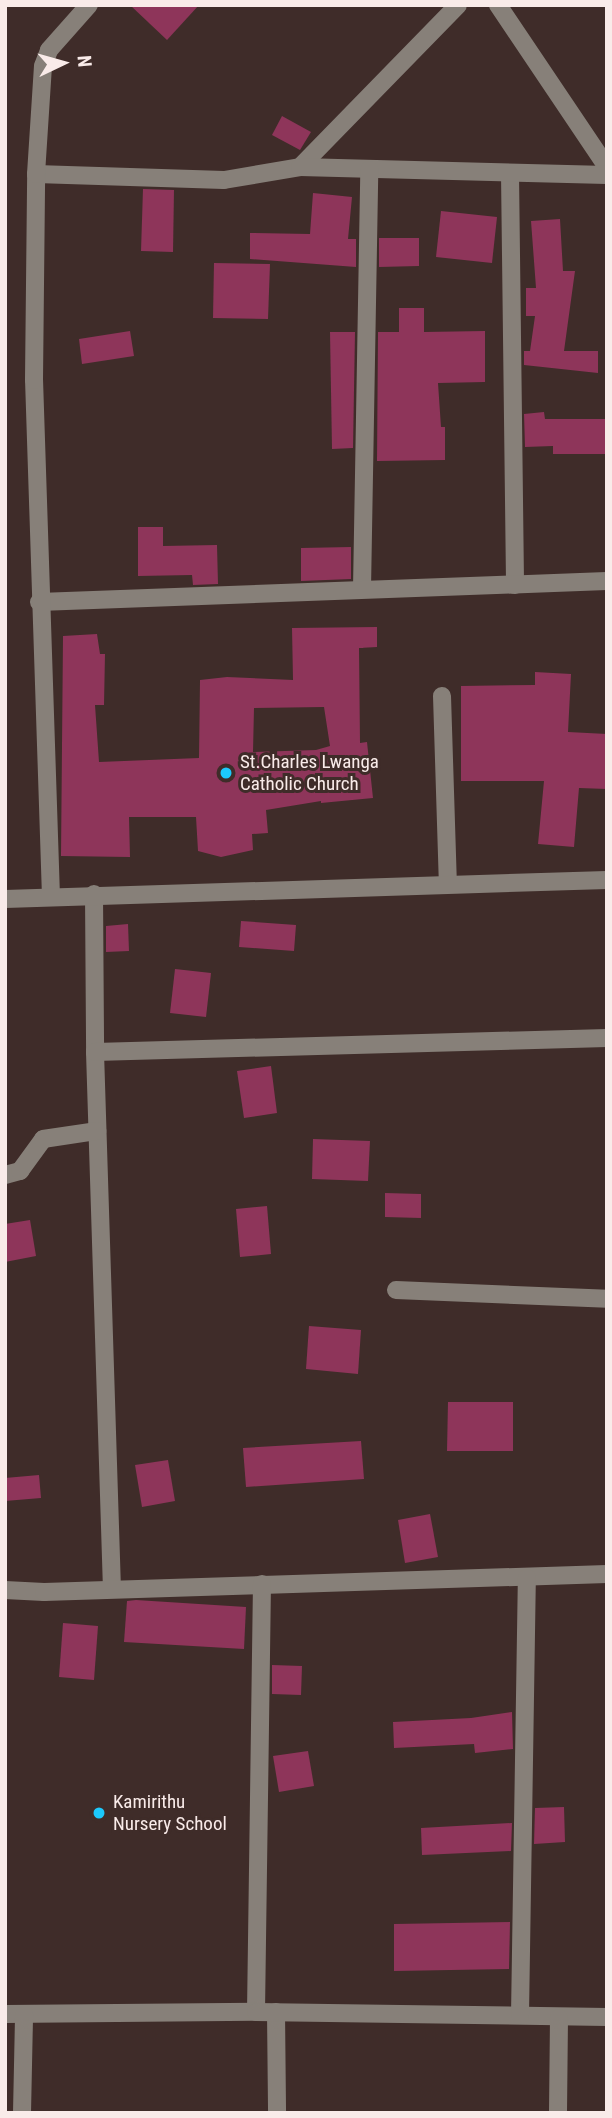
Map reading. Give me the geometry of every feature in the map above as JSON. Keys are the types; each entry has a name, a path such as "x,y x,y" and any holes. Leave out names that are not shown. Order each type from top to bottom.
{"street":[{"path":"51,897 34,380 36,174 43,66 54,42 89,5"},
{"path":"300,167 458,5"},
{"path":"498,5 607,167"},
{"path":"36,174 224,180 300,167 607,175"},
{"path":"362,589 369,170"},
{"path":"510,173 515,585"},
{"path":"40,602 607,581"},
{"path":"442,696 449,884"},
{"path":"5,899 94,894 607,880"},
{"path":"94,894 97,1131 112,1589"},
{"path":"95,1052 607,1038"},
{"path":"5,1175 20,1171 43,1139 97,1131"},
{"path":"396,1290 607,1299"},
{"path":"5,1590 44,1592 607,1574"},
{"path":"520,2015 527,1577"},
{"path":"256,2012 262,1584"},
{"path":"276,2012 277,2113"},
{"path":"5,2014 276,2012 607,2017"},
{"path":"22,2113 24,2015"},
{"path":"558,2113 559,2018"}],"building":[{"path":"130,5 199,5 167,40"},
{"path":"282,116 311,132 300,150 272,135"},
{"path":"143,189 174,190 173,252 141,251"},
{"path":"313,193 352,197 348,239 356,239 356,267 250,259 250,233 310,234"},
{"path":"441,211 497,217 492,263 436,257"},
{"path":"560,219 563,271 575,271 564,351 598,351 598,373 524,365 524,351 530,351 535,316 526,316 526,288 536,288 531,221"},
{"path":"379,238 419,238 419,266 379,267"},
{"path":"214,263 270,264 268,319 213,318"},
{"path":"399,308 424,308 424,332 485,331 485,382 438,383 441,427 445,427 445,460 377,461 378,332 399,332"},
{"path":"130,331 134,356 82,364 79,339"},
{"path":"330,332 355,332 353,448 332,449"},
{"path":"544,412 545,419 607,419 607,454 553,454 553,446 525,447 524,414"},
{"path":"138,527 163,527 163,546 217,545 218,584 193,585 192,575 138,576"},
{"path":"351,547 351,579 301,581 301,548"},
{"path":"377,627 377,647 359,648 360,743 367,742 373,798 321,801 266,810 268,833 252,834 253,850 221,857 198,851 196,817 129,817 130,857 61,856 63,636 97,634 100,654 105,654 104,705 95,705 99,762 199,758 200,680 227,677 293,680 292,628","holes":["324,707 330,746 316,750 253,752 254,708"]},
{"path":"535,672 571,674 568,732 607,734 607,789 579,788 574,847 538,844 544,781 461,781 461,686 535,685"},
{"path":"241,921 296,925 294,951 239,947"},
{"path":"128,924 129,951 106,952 106,926"},
{"path":"175,969 211,973 206,1017 170,1013"},
{"path":"271,1066 277,1113 244,1118 237,1071"},
{"path":"313,1139 370,1141 368,1181 312,1179"},
{"path":"385,1193 421,1194 421,1218 385,1217"},
{"path":"267,1206 271,1254 240,1257 236,1209"},
{"path":"30,1220 36,1256 5,1262 5,1224"},
{"path":"309,1326 361,1330 358,1374 306,1369"},
{"path":"448,1402 513,1402 513,1451 447,1451"},
{"path":"361,1441 364,1479 246,1487 243,1448"},
{"path":"168,1460 175,1501 142,1507 135,1465"},
{"path":"39,1475 41,1498 5,1501 5,1478"},
{"path":"430,1514 438,1557 405,1563 398,1520"},
{"path":"127,1601 246,1607 244,1649 124,1642"},
{"path":"63,1623 98,1626 94,1680 59,1677"},
{"path":"272,1665 302,1666 301,1695 272,1694"},
{"path":"512,1712 513,1749 475,1753 474,1744 394,1748 393,1722 471,1718"},
{"path":"308,1751 314,1786 279,1792 273,1756"},
{"path":"564,1807 565,1842 534,1844 535,1808"},
{"path":"512,1823 511,1851 422,1855 421,1828"},
{"path":"510,1922 509,1969 394,1971 394,1924"}],"place":[{"name":"St.Charles Lwanga Catholic Church","path":"226,773"},
{"name":"Kamirithu Nursery School","path":"99,1813"}]}
